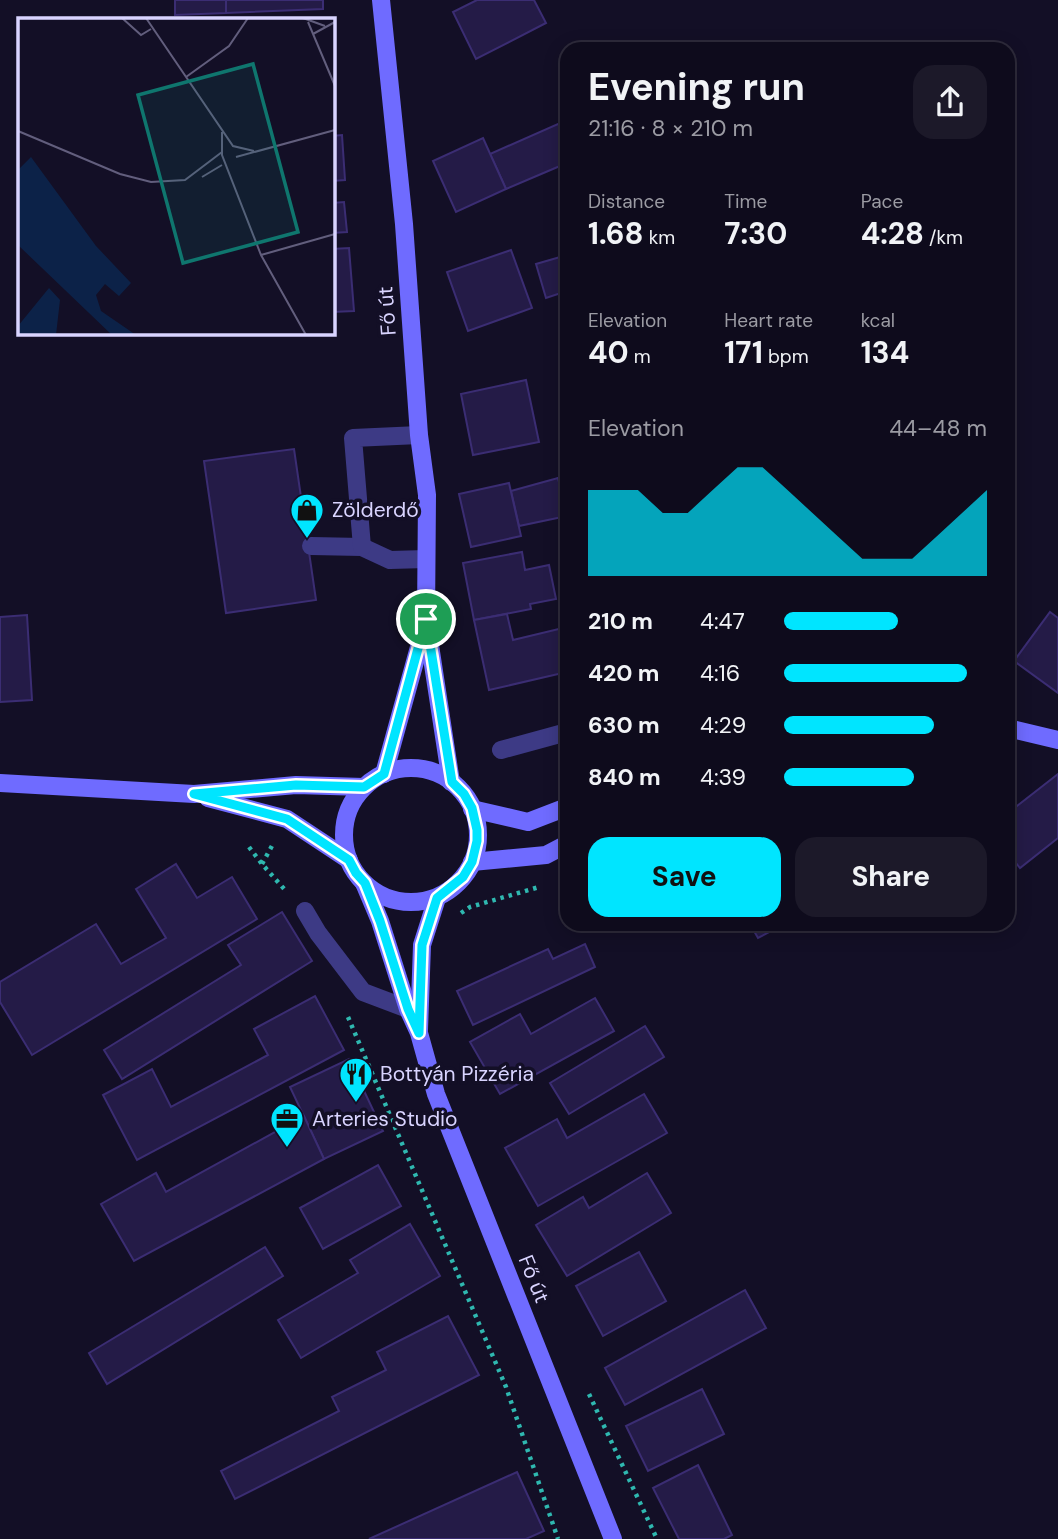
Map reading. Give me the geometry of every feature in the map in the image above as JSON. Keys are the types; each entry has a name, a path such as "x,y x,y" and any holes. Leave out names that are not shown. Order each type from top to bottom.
{"main road":[{"name":"Fő út","path":"381,0 404,224 419,435 427,495 426,619 452,782"},
{"name":"Fő út","path":"384,774 426,619"},
{"path":"1015,730 1058,740"},
{"name":"Fő út","path":"437,898 419,902 404,901 376,892 356,873 349,860 344,837 347,814 364,787 384,774 397,770 419,769 440,775 452,782 464,794 472,808 477,841 472,862"},
{"path":"0,783 194,794 296,785 364,787"},
{"path":"194,794 287,819 349,860"},
{"path":"472,808 528,822 560,810"},
{"path":"437,898 463,877 472,862 546,855 560,848"},
{"name":"Fő út","path":"365,883 408,1009 419,1033 436,1094 613,1539"},
{"name":"Fő út","path":"419,1033 422,945 437,898"}],"lane":[{"path":"362,547 354,438 419,435"},
{"path":"311,546 362,547 390,560 426,559"},
{"path":"501,750 560,734"},
{"path":"304,911 363,992 408,1009"}],"path":[{"path":"249,847 304,911"},
{"path":"457,916 470,906 524,891"},
{"path":"346,1011 506,1387 558,1539"},
{"path":"584,1384 657,1539"}],"building":[{"path":"175,0 226,0 226,13 175,15"},
{"path":"226,0 323,0 323,9 226,13"},
{"path":"477,0 534,0 546,23 476,59 453,12"},
{"path":"560,123 560,166 506,189 490,154"},
{"path":"342,135 345,180 334,181 334,136"},
{"path":"483,138 506,189 456,212 433,161"},
{"path":"344,202 347,232 334,233 334,203"},
{"path":"349,248 354,311 334,312 334,249"},
{"path":"511,250 532,308 468,331 447,272"},
{"path":"560,257 560,293 546,298 536,264"},
{"path":"526,380 539,442 473,455 461,394"},
{"path":"294,449 316,600 226,613 204,461"},
{"path":"558,478 560,517 519,526 511,491"},
{"path":"509,483 521,536 471,547 459,494"},
{"path":"522,552 525,570 549,565 556,599 530,604 531,609 474,620 463,563"},
{"path":"1050,612 1058,618 1058,693 1015,660"},
{"path":"507,614 513,640 560,629 560,674 489,690 474,620"},
{"path":"27,615 32,700 0,702 0,617"},
{"path":"1058,774 1058,838 1020,868 1015,862 1015,808"},
{"path":"176,864 197,898 232,877 257,919 32,1055 0,1002 0,982 96,924 121,964 166,938 136,889"},
{"path":"282,912 312,961 122,1079 104,1050 241,965 228,945"},
{"path":"754,931 771,931 758,938"},
{"path":"585,944 595,967 473,1025 457,991 548,949 553,959"},
{"path":"315,996 344,1050 137,1160 103,1095 152,1069 171,1107 268,1055 254,1029"},
{"path":"595,998 614,1031 500,1094 470,1042 520,1014 531,1034"},
{"path":"645,1026 664,1057 569,1114 550,1083"},
{"path":"349,1059 383,1131 324,1159 290,1087"},
{"path":"644,1094 667,1133 538,1206 505,1148 557,1119 567,1138"},
{"path":"304,1116 324,1159 134,1261 101,1204 156,1173 166,1192"},
{"path":"378,1165 401,1206 323,1249 300,1208"},
{"path":"647,1173 671,1213 567,1276 536,1225 583,1197 589,1208"},
{"path":"410,1224 440,1276 301,1358 278,1320 358,1273 350,1260"},
{"path":"265,1247 283,1276 107,1384 89,1353"},
{"path":"639,1252 666,1301 603,1336 576,1286"},
{"path":"745,1290 766,1328 625,1405 605,1368"},
{"path":"448,1316 479,1375 235,1499 221,1471 339,1411 332,1397 386,1370 377,1352"},
{"path":"702,1389 724,1434 648,1471 626,1426"},
{"path":"698,1465 732,1535 724,1539 679,1539 653,1488"},
{"path":"517,1472 544,1531 526,1539 369,1539"}],"place":[{"name":"Zölderdő","path":"307,540"},
{"name":"Bottyán Pizzéria","path":"356,1104"},
{"name":"Arteries Studio","path":"287,1149"}],"route":[{"path":"426,619 452,782 464,794 472,808 477,841 472,862 463,877 437,898 422,945 419,1033 408,1009 365,883 349,860 287,819 194,794 296,785 364,787 384,774 426,619"}]}
